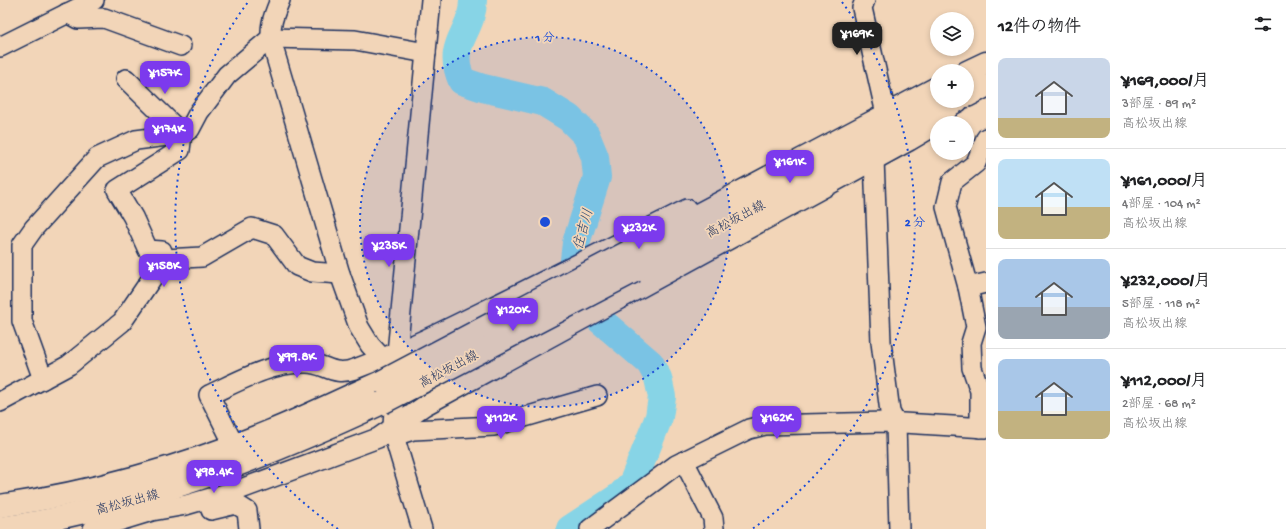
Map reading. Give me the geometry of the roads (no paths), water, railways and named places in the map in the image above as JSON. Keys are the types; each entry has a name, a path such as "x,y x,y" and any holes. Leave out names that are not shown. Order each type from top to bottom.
{"main road":[{"path":"974,69 986,63"},
{"name":"高松坂出線","path":"974,92 986,86"},
{"name":"高松坂出線","path":"631,261 879,117 930,92"},
{"name":"高松坂出線","path":"0,528 86,512 145,505 202,479 273,452 382,392 631,261 943,108"},
{"name":"高松坂出線","path":"0,506 77,493 133,478 234,445 382,392"}],"street":[{"path":"280,0 273,18 271,38 340,274 359,327 370,346 390,356"},
{"path":"422,529 394,431 390,356 426,54 431,0"},
{"path":"234,445 209,395 257,373 285,364 319,364 330,371 342,371 354,369 390,356 853,126 879,117 862,8 865,0"},
{"path":"0,47 78,5 78,19 104,18 181,46"},
{"path":"43,379 22,321 22,245 34,228 97,158 136,140 182,134 190,129 199,112 227,75 271,38 355,40 426,54"},
{"path":"126,79 182,134"},
{"path":"94,529 145,505 186,505 241,489 394,431 424,406 936,124 951,108"},
{"path":"166,259 162,251 148,250 133,217 117,190 180,150 182,134"},
{"path":"590,529 676,464 749,429 765,425 896,424 983,428 980,391 972,368 971,343 976,328 977,285 946,207 952,182 976,163 986,138"},
{"path":"874,159 881,342 890,412 896,424 899,529"},
{"path":"166,259 202,257 252,228 274,235 297,266 312,272 340,274"},
{"path":"0,402 69,365 122,322 166,259"},
{"path":"394,431 494,426 597,396"},
{"path":"684,461 713,518 714,529"},
{"path":"145,505 166,522 236,504 247,511 250,529"}],"waterway":[{"name":"住吉川","path":"473,0 469,22 458,48 458,68 462,81 483,88 543,102 569,118 586,135 595,157 597,177 576,243 574,260 599,319 650,363 658,378 662,397 659,417 633,482 620,496 570,529"}]}
